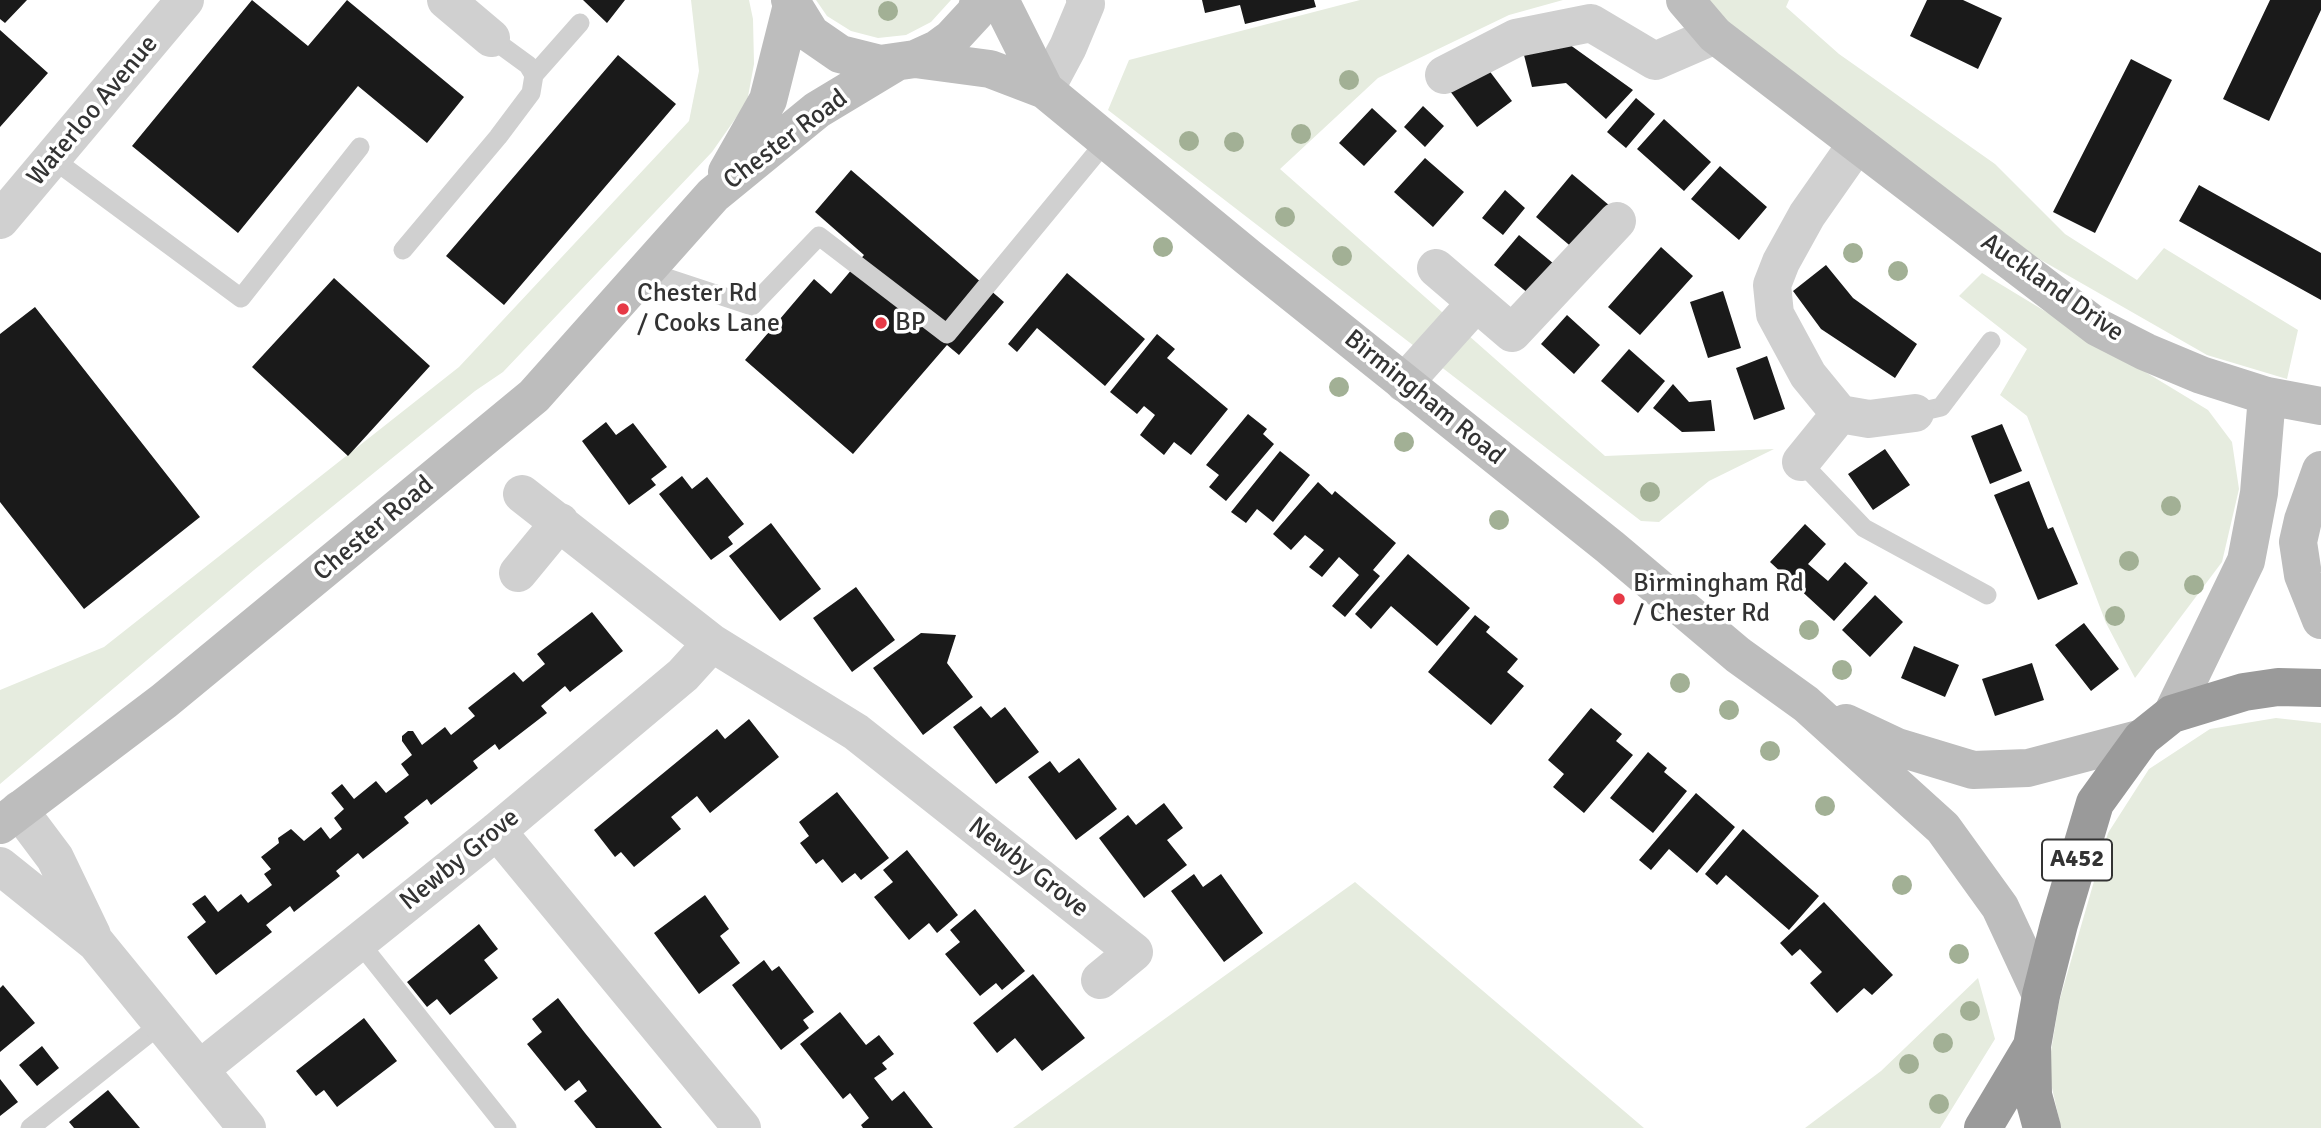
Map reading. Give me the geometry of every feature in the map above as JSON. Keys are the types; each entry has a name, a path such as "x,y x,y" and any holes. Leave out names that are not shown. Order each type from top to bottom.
{"highway":[{"name":"A452","path":"2042,1128 2033,1095 2032,1046 2041,995 2071,879 2095,803 2142,738 2172,714 2244,691 2278,687 2321,688"},
{"name":"A452","path":"1983,1128 2032,1046"}],"main road":[{"name":"Chester Road","path":"10,818 164,701 534,396 713,195 817,110 905,61 937,49 952,38 975,12 979,0"},
{"name":"Birmingham Road","path":"1000,0 1045,90"},
{"name":"Auckland Drive","path":"1685,0 1715,35 2097,327 2200,375 2267,396 2321,406"},
{"name":"Chester Road","path":"713,195 768,100 791,3"},
{"name":"Birmingham Road","path":"791,3 811,34 840,54 880,64 905,61 990,69 1045,90 1609,547 1738,655 1806,704 1943,828 2000,907 2041,995"},
{"path":"2172,714 2246,561 2259,493 2267,396"},
{"path":"2321,470 2298,542 2303,575 2321,620"},
{"name":"Birmingham Road","path":"1806,704 1897,747 1973,770 2028,768 2142,738"}],"street":[{"name":"Waterloo Avenue","path":"0,220 185,0"},
{"path":"446,0 491,38"},
{"path":"1045,90 1068,47 1086,4 1085,0"},
{"path":"1444,75 1516,38 1591,23 1655,61 1715,35"},
{"path":"1856,145 1807,215 1781,261 1772,285 1775,314 1808,375 1840,414 1869,419 1915,413"},
{"path":"1436,268 1512,333 1617,221"},
{"path":"1404,383 1475,304"},
{"path":"1801,461 1840,414"},
{"name":"Newby Grove","path":"522,494 712,643 856,732 1134,951 1100,980"},
{"path":"518,573 560,522"},
{"name":"Newby Grove","path":"200,1069 497,831 683,675 712,643"},
{"path":"10,818 55,858 96,943"},
{"path":"497,831 742,1128"},
{"path":"0,866 96,943 247,1128"}],"lane":[{"path":"403,250 498,137 531,93 534,75 580,23"},
{"path":"491,38 528,65 534,75"},
{"path":"646,271 752,306 819,236 947,334 1107,140"},
{"path":"53,159 241,298 360,147"},
{"path":"1915,413 1941,407 1991,341"},
{"path":"1801,461 1864,528 1987,595"},
{"path":"359,942 506,1128"},
{"path":"30,1128 162,1023"}],"shaded area":[{"path":"691,0 749,0 753,19 754,64 747,102 712,152 503,372 475,391 254,570 0,784 0,690 104,647 459,367 689,121 699,71"},
{"path":"816,0 951,0 931,22 906,35 878,38 851,31 827,16"},
{"path":"1360,0 1563,0 1509,15 1378,78 1280,169 1605,456 1774,449 1709,481 1659,522 1641,521 1108,110 1129,60"},
{"path":"1704,0 1789,0 1786,7 1839,54 1995,164 2065,234 2137,280 2164,248 2298,330 2287,379 2207,355 2020,248 1745,40"},
{"path":"1982,273 2208,410 2232,442 2239,489 2222,562 2135,678 2106,623 2027,416 2000,395 2027,349 1959,296"},
{"path":"2276,718 2321,723 2321,1128 2061,1128 2048,1070 2059,1002 2108,833 2149,769 2210,729"},
{"path":"1355,882 1644,1128 1013,1128"},
{"path":"1978,978 1995,1039 1940,1128 1805,1128 1881,1071"}],"building":[{"path":"0,0 27,0 5,23 0,19"},
{"path":"252,0 308,46 347,0 464,97 427,143 358,86 238,233 132,146"},
{"path":"583,0 625,0 607,23"},
{"path":"1202,0 1314,0 1316,7 1245,24 1240,5 1205,13"},
{"path":"1927,0 1963,0 2002,18 1978,69 1910,36"},
{"path":"2270,0 2321,0 2321,10 2269,121 2223,99"},
{"path":"0,30 48,73 0,127"},
{"path":"1566,42 1633,90 1606,119 1566,83 1532,87 1524,55"},
{"path":"618,55 676,104 504,305 446,256"},
{"path":"2131,59 2172,80 2095,233 2053,212"},
{"path":"1485,65 1512,101 1477,127 1450,91"},
{"path":"1636,98 1655,114 1626,148 1607,132"},
{"path":"1423,106 1444,126 1425,147 1404,127"},
{"path":"1372,108 1397,131 1364,166 1339,143"},
{"path":"1664,119 1711,162 1684,191 1637,149"},
{"path":"1425,158 1464,192 1433,227 1394,192"},
{"path":"1720,166 1767,207 1739,240 1691,199"},
{"name":"BP","path":"851,170 1004,302 959,355 947,345 853,454 745,360 814,279 831,294 864,255 815,212"},
{"path":"1572,174 1610,206 1574,249 1536,217"},
{"path":"2199,185 2321,253 2321,300 2179,221"},
{"path":"1505,190 1525,208 1503,235 1482,218"},
{"path":"1519,235 1554,264 1529,294 1494,265"},
{"path":"1661,247 1693,276 1640,335 1608,307"},
{"path":"1826,265 1853,298 1917,344 1895,378 1821,329 1793,291"},
{"path":"1067,273 1145,339 1105,386 1037,328 1017,352 1008,344"},
{"path":"334,278 430,366 348,456 252,367"},
{"path":"1723,291 1741,348 1708,358 1690,302"},
{"path":"35,307 200,517 84,609 0,502 0,334"},
{"path":"1567,315 1600,345 1574,374 1541,344"},
{"path":"1157,334 1175,349 1167,358 1228,409 1191,455 1174,442 1164,455 1140,435 1155,415 1144,406 1137,414 1110,392"},
{"path":"1629,349 1665,381 1638,413 1601,381"},
{"path":"1767,356 1785,409 1754,420 1736,368"},
{"path":"1673,384 1689,402 1711,400 1715,431 1682,432 1653,408"},
{"path":"1248,414 1267,429 1263,434 1274,444 1226,501 1209,487 1219,475 1206,465"},
{"path":"606,422 616,435 633,423 667,467 651,479 656,485 629,505 582,441"},
{"path":"2002,424 2022,471 1990,484 1971,436"},
{"path":"1885,449 1910,485 1873,510 1848,474"},
{"path":"1280,451 1310,475 1273,522 1257,509 1246,523 1231,512"},
{"path":"682,476 692,489 707,477 744,524 728,537 733,544 711,560 659,494"},
{"path":"2029,481 2048,529 2053,527 2078,584 2038,600 1994,495"},
{"path":"1318,482 1332,495 1335,491 1396,543 1373,570 1380,576 1345,617 1332,606 1359,575 1339,557 1322,577 1309,567 1324,550 1305,535 1291,550 1273,534"},
{"path":"771,523 821,589 780,621 729,556"},
{"path":"1805,524 1826,544 1808,564 1828,581 1845,562 1868,583 1834,621 1770,562"},
{"path":"1408,554 1470,608 1437,646 1391,606 1371,629 1355,614"},
{"path":"856,587 895,640 852,672 813,618"},
{"path":"1875,595 1903,622 1870,657 1842,630"},
{"path":"592,612 623,651 570,692 565,686 541,706 547,713 499,750 495,744 473,761 478,768 431,805 427,799 404,817 409,823 363,859 358,853 336,871 340,876 294,912 290,906 266,925 272,932 216,975 187,937 206,922 192,904 205,895 218,912 241,894 248,903 272,885 264,874 271,869 261,857 279,843 278,838 291,829 304,841 321,827 330,839 342,829 334,818 344,809 331,793 342,784 354,799 376,781 386,793 409,775 401,764 412,755 402,741 402,736 413,731 422,745 445,727 451,735 475,716 468,708 514,672 523,682 545,664 537,654"},
{"path":"1475,615 1490,627 1486,632 1518,659 1507,672 1524,686 1491,725 1428,672"},
{"path":"2084,623 2119,669 2091,691 2055,645"},
{"path":"921,633 956,635 947,663 973,697 923,735 873,668"},
{"path":"1914,646 1959,665 1945,697 1901,678"},
{"path":"2032,663 2044,700 1995,716 1982,679"},
{"path":"981,706 991,718 1005,707 1039,752 996,784 953,727"},
{"path":"1591,708 1622,734 1616,741 1633,755 1584,813 1553,787 1564,774 1548,760"},
{"path":"749,719 779,757 710,813 697,796 671,817 681,829 634,867 621,852 615,857 594,830 717,729 725,739"},
{"path":"1648,752 1667,768 1664,772 1687,791 1653,833 1610,798"},
{"path":"1079,758 1117,809 1076,840 1028,777 1050,761 1059,773"},
{"path":"837,792 889,858 861,880 855,873 842,883 823,859 816,864 800,843 809,836 799,822"},
{"path":"1696,793 1735,827 1697,873 1669,849 1651,870 1639,860"},
{"path":"1164,803 1183,828 1167,840 1187,865 1144,898 1099,838 1128,815 1136,825"},
{"path":"1743,829 1819,896 1789,930 1726,875 1717,885 1705,874"},
{"path":"907,850 958,915 937,933 929,923 909,940 874,897 893,882 883,870"},
{"path":"1194,874 1203,887 1221,874 1263,933 1224,962 1171,891"},
{"path":"705,895 729,929 720,936 740,963 699,994 654,933"},
{"path":"1824,902 1893,975 1872,995 1864,988 1837,1013 1810,983 1822,972 1800,949 1792,956 1780,943"},
{"path":"975,909 1025,971 1002,990 996,983 980,996 945,954 960,942 950,930"},
{"path":"479,924 498,949 484,960 498,978 450,1015 437,999 427,1007 407,982"},
{"path":"764,960 772,971 779,966 814,1012 803,1020 809,1028 781,1050 732,985"},
{"path":"1033,974 1085,1038 1042,1071 1015,1038 997,1053 973,1023"},
{"path":"3,985 35,1023 0,1052 0,988"},
{"path":"558,998 662,1128 596,1128 574,1101 587,1091 579,1080 565,1091 527,1044 542,1032 532,1019"},
{"path":"840,1012 866,1045 879,1035 894,1054 882,1063 887,1069 874,1078 892,1101 904,1091 933,1128 863,1128 861,1125 869,1118 850,1093 843,1099 800,1044"},
{"path":"364,1018 397,1061 337,1107 324,1090 316,1096 296,1071"},
{"path":"42,1046 59,1068 37,1086 19,1065"},
{"path":"0,1079 18,1102 0,1116"},
{"path":"108,1090 140,1128 74,1128 69,1122"}],"place":[{"name":"Chester Rd / Cooks Lane","path":"623,309"},
{"name":"BP","path":"881,323"},
{"name":"Birmingham Rd / Chester Rd","path":"1619,599"}]}
